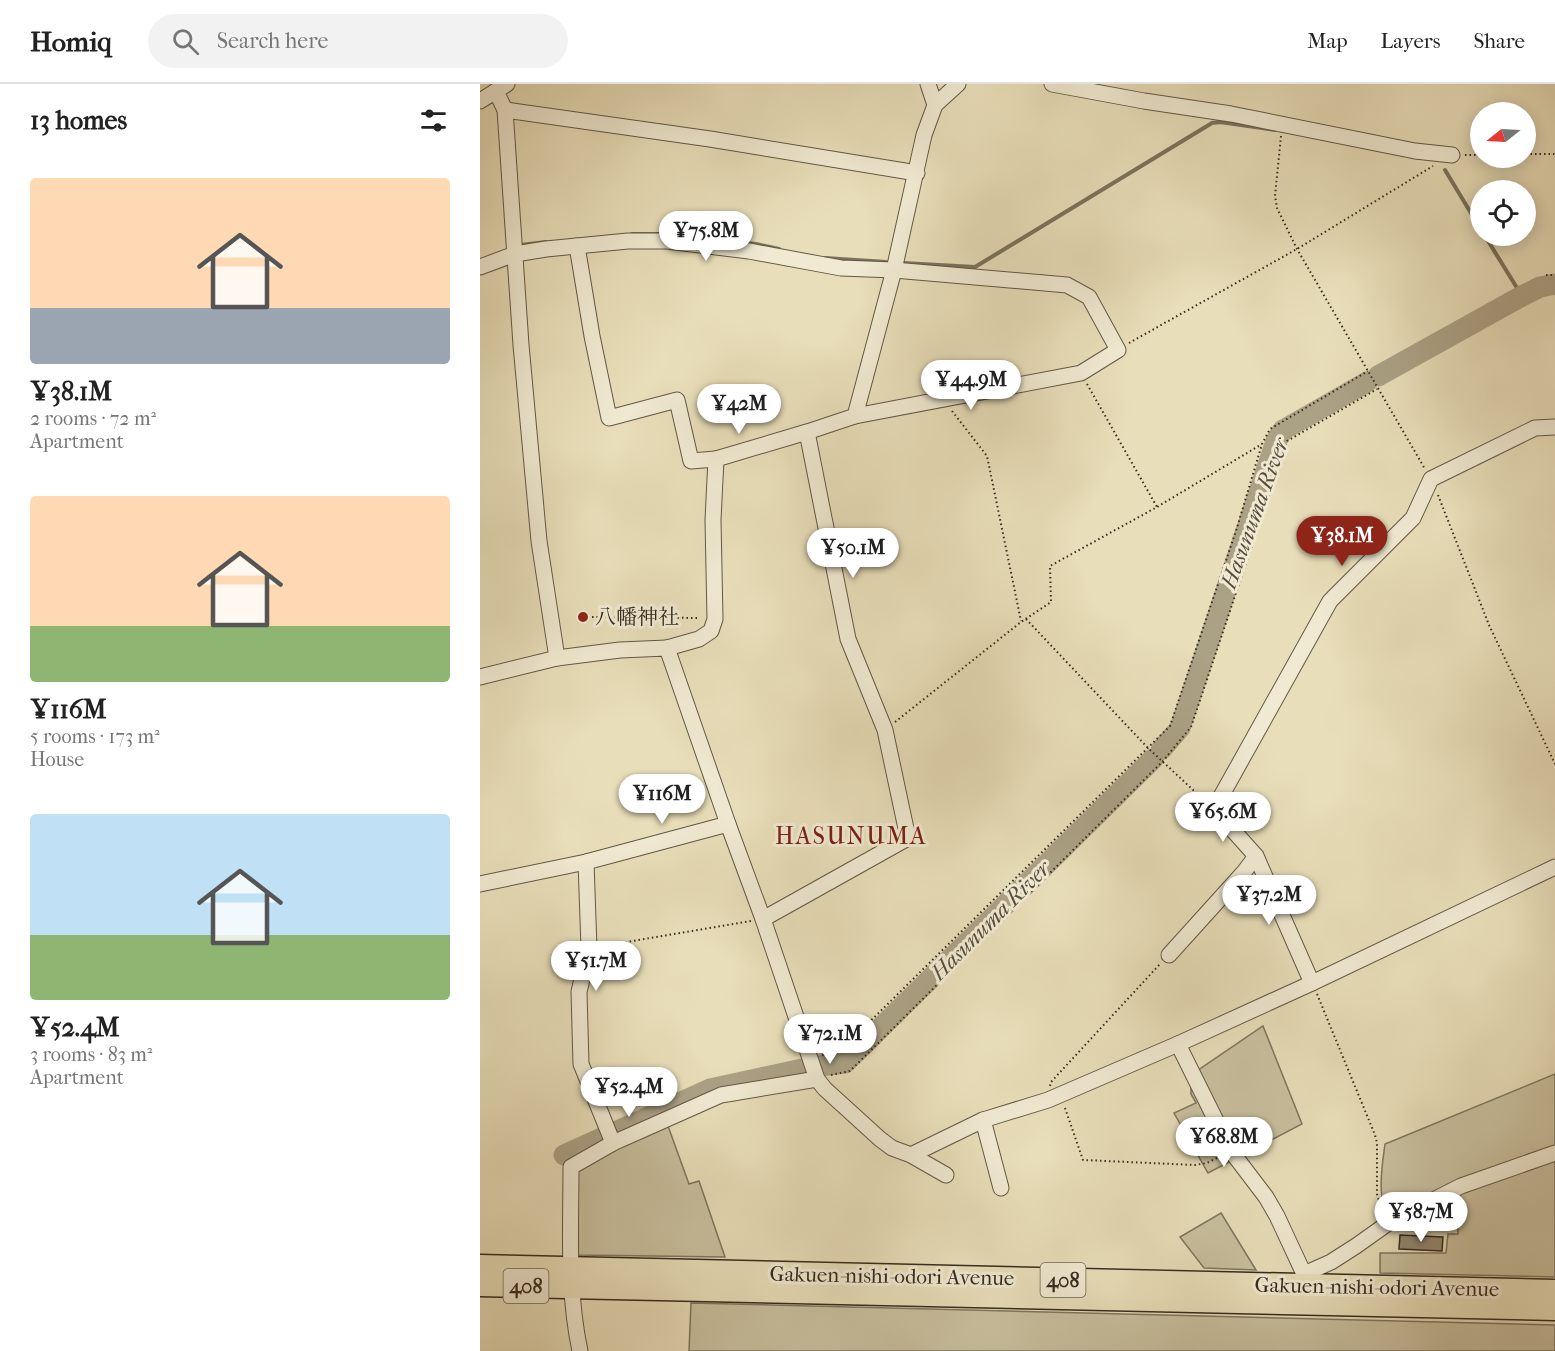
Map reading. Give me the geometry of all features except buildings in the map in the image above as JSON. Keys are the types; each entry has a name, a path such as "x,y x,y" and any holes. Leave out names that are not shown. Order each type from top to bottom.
{"highway":[{"name":"Gakuen-nishi-odori Avenue","path":"480,1266 572,1277 1555,1309"},
{"name":"Gakuen-nishi-odori Avenue","path":"480,1285 572,1277 1304,1279 1555,1291"}],"street":[{"path":"928,84 935,105"},
{"path":"855,416 894,270 924,135 935,105 958,84"},
{"path":"1052,84 1282,124 1415,152 1452,155"},
{"path":"480,101 502,88 521,345 539,541 557,658"},
{"path":"505,110 710,139 917,173"},
{"path":"480,267 514,254 577,246 628,241 668,241 749,251 841,268 894,270 1067,285 1089,297 1118,350 1081,373 855,416 716,459 692,461 676,400 609,418 577,246"},
{"path":"1312,983 1256,856 1214,809 1330,601 1413,518 1431,479 1535,428 1555,427"},
{"path":"763,919 908,838 885,730 848,639 807,432"},
{"path":"480,676 557,658 620,650 667,648 699,639 711,631 715,619 713,520 716,459"},
{"path":"667,648 817,1079 825,1089 892,1148 911,1155 946,1175"},
{"path":"480,884 586,862 728,824"},
{"path":"1168,955 1256,856"},
{"path":"586,862 589,948 579,992 581,1064 612,1142"},
{"path":"911,1155 983,1120 1054,1098 1178,1044 1555,867"},
{"path":"1178,1044 1231,1151 1272,1207 1304,1279 1387,1224 1461,1186 1555,1153"},
{"path":"580,1351 576,1331 572,1277 571,1167 612,1142 721,1095 817,1079"},
{"path":"983,1120 1001,1188"}],"path":[{"path":"1282,124 1275,196 1277,208 1297,249 1431,479 1489,625 1555,764"},
{"path":"1536,154 1555,154"},
{"path":"1118,350 1297,249 1452,155"},
{"path":"1546,275 1555,275"},
{"path":"810,1056 838,1053 1170,726 1236,531 1262,444 1270,429 1368,371"},
{"path":"1081,373 1157,507"},
{"path":"817,1079 850,1071 1163,761 1191,727 1287,441 1377,389"},
{"path":"942,399 987,456 1021,622"},
{"path":"885,730 1021,622 1051,602 1050,566 1157,507 1262,444"},
{"path":"592,617 715,619"},
{"path":"1026,619 1148,748 1214,809"},
{"path":"589,948 763,919"},
{"path":"1168,955 1051,1082 1054,1098 1083,1160 1195,1165 1207,1163 1231,1151"},
{"path":"1312,983 1375,1135 1377,1194 1387,1224"}],"shaded area":[{"path":"1263,1026 1302,1124 1208,1173 1174,1113 1196,1103 1191,1094 1191,1075"},
{"path":"1555,1074 1555,1277 1380,1273 1380,1253 1446,1253 1448,1234 1458,1234 1457,1218 1396,1223 1389,1216 1382,1198 1381,1187 1385,1144"},
{"path":"668,1126 689,1184 699,1181 725,1257 578,1255 575,1173 599,1160 598,1157"},
{"path":"1221,1213 1256,1270 1204,1268 1180,1237"},
{"path":"691,1303 1555,1325 1555,1351 689,1351"}],"waterway":[{"path":"903,263 975,267 1212,123 1220,122 1275,130"},
{"path":"1445,170 1470,211"},
{"path":"632,234 660,234"},
{"path":"671,234 779,249"},
{"path":"521,245 546,242"},
{"path":"1491,246 1522,296"},
{"path":"825,258 886,262"},
{"name":"Hasunuma River","path":"1378,376 1522,296 1540,287 1555,284"},
{"name":"Hasunuma River","path":"1161,750 1180,728 1276,441 1283,430 1367,382"},
{"name":"Hasunuma River","path":"820,1066 845,1063 1153,759"},
{"name":"Hasunuma River","path":"564,1155 710,1089 807,1068"}],"place":[{"name":"八幡神社","path":"583,617"}],"district":[{"name":"HASUNUMA","path":"851,836"}]}
